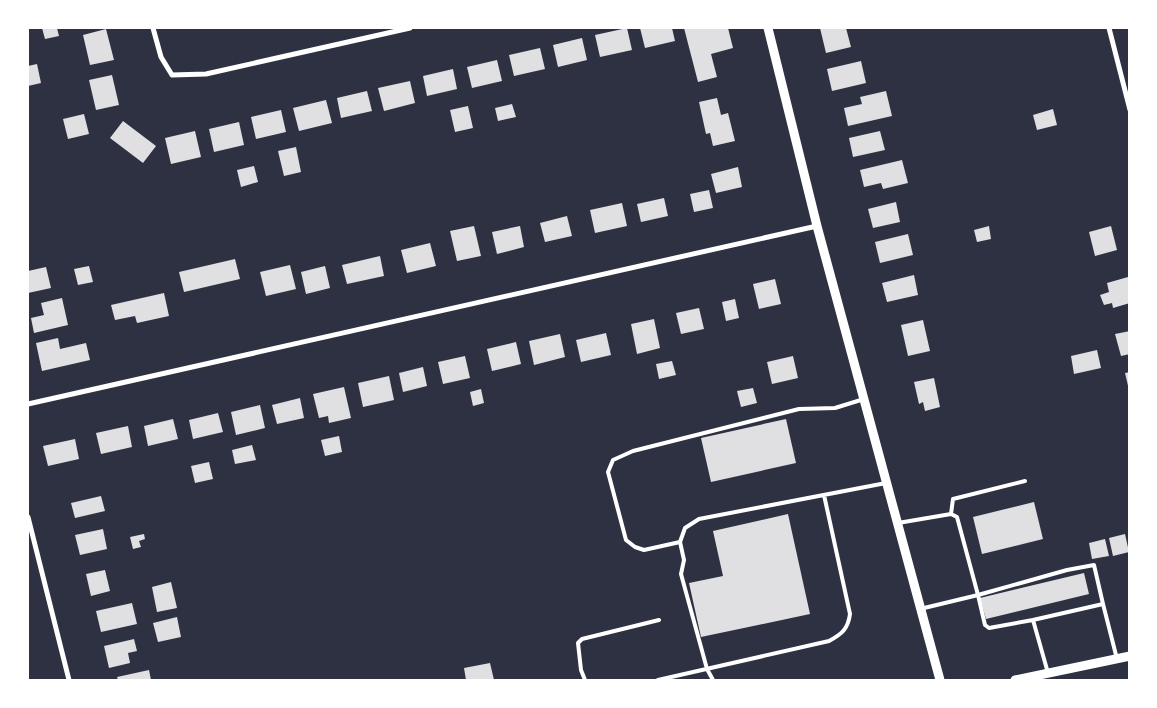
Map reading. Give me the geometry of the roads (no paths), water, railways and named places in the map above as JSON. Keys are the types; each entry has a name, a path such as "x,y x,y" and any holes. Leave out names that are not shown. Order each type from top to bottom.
{"street":[{"path":"153,28 161,56 172,75 206,74 410,28"},
{"path":"768,28 817,226 940,680"},
{"path":"1109,28 1130,110"},
{"path":"28,404 817,226"},
{"path":"28,517 69,680"},
{"path":"1015,680 1130,656"}],"lane":[{"path":"680,542 644,550 626,540 608,472 613,460 632,451 799,409 835,408 864,399"},
{"path":"951,514 953,499 1025,481"},
{"path":"713,680 707,669 681,574 684,560 680,542 685,528 698,518 886,483"},
{"path":"658,680 829,640 842,634 849,624 850,614 824,495"},
{"path":"898,523 951,514 957,517 985,625 989,628 1103,604"},
{"path":"920,609 1094,564 1117,658"},
{"path":"585,680 581,670 578,643 582,639 659,620"},
{"path":"1033,620 1048,673"}]}
